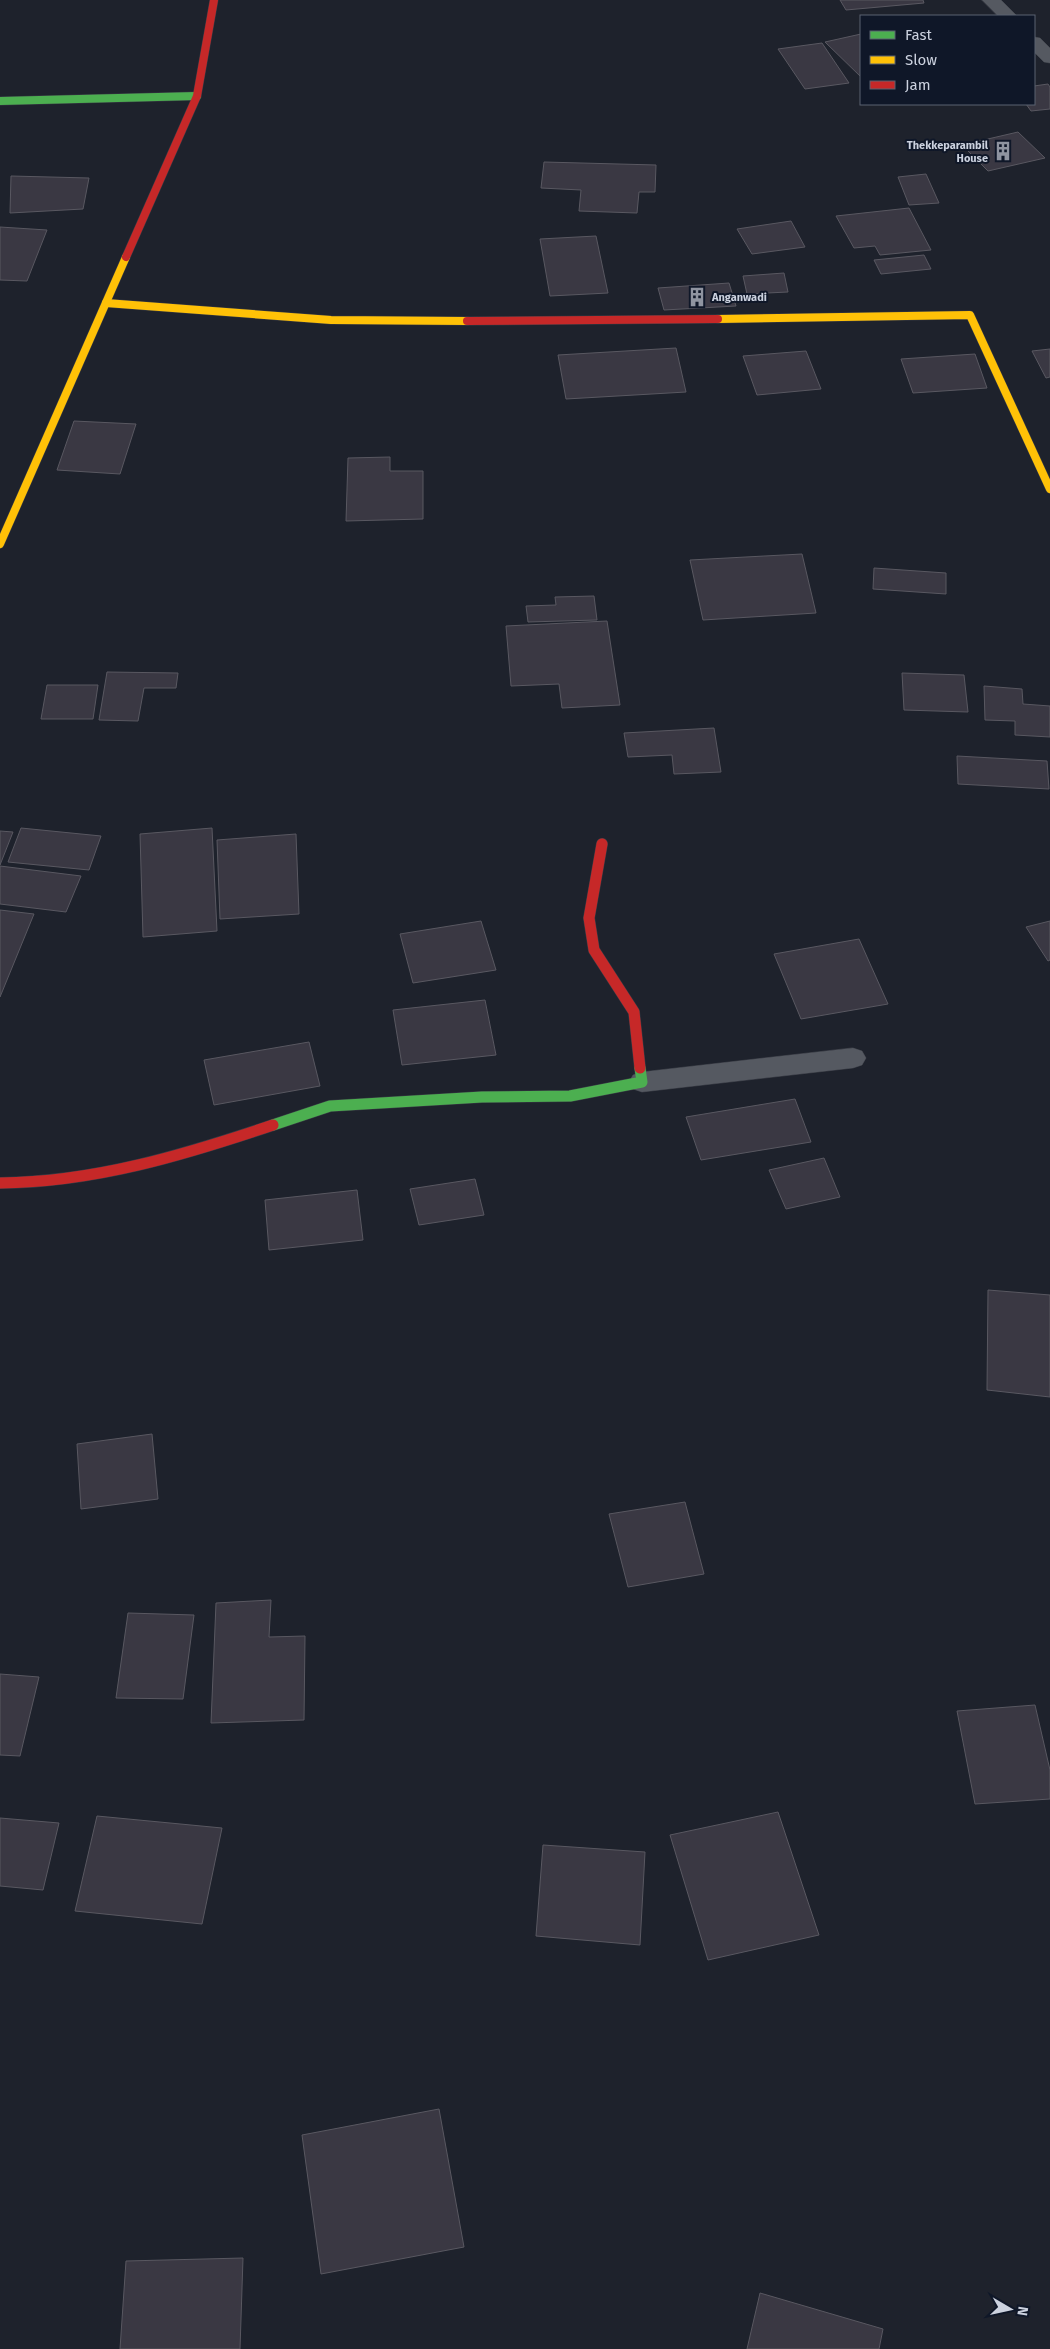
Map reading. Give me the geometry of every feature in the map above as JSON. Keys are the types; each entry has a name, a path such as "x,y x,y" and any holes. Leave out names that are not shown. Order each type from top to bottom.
{"street":[{"path":"0,544 197,96 214,0"},
{"path":"991,0 1007,15"},
{"path":"1035,43 1050,58"},
{"path":"0,101 197,96"},
{"path":"106,303 331,320 557,321 970,315 1050,489"},
{"path":"602,844 589,918 594,950 634,1012 642,1082"},
{"path":"0,1183 28,1184 109,1172 201,1150 330,1106 482,1097 570,1096 642,1082 853,1058"}],"building":[{"path":"840,0 923,0 924,3 846,10"},
{"path":"860,34 860,76 825,42"},
{"path":"822,43 849,83 805,89 778,49"},
{"path":"1048,84 1050,87 1050,109 1031,111 1027,105 1035,105 1035,86"},
{"name":"Thekkeparambil House","path":"1018,132 1045,158 988,171 962,145"},
{"path":"544,162 656,165 655,192 639,192 637,213 579,211 581,190 541,188"},
{"path":"926,174 939,203 909,205 898,177"},
{"path":"11,176 89,178 83,209 10,213"},
{"path":"909,208 931,250 880,255 875,246 854,248 836,216"},
{"path":"791,221 805,247 752,254 737,229"},
{"path":"0,227 47,230 27,281 0,280"},
{"path":"596,236 608,293 550,296 540,239"},
{"path":"924,255 931,269 881,274 874,260"},
{"path":"784,273 788,292 747,294 743,276"},
{"name":"Anganwadi","path":"729,283 736,306 664,310 658,288"},
{"path":"676,348 686,392 566,399 558,355"},
{"path":"1050,349 1050,377 1046,378 1032,351"},
{"path":"806,351 821,389 757,395 743,356"},
{"path":"975,354 987,388 913,393 901,359"},
{"path":"74,421 136,424 120,474 57,470"},
{"path":"390,457 390,471 423,471 423,519 346,521 348,458"},
{"path":"802,554 816,613 703,620 690,560"},
{"path":"874,568 946,573 946,594 873,589"},
{"path":"594,596 597,620 528,622 526,606 556,605 555,597"},
{"path":"607,621 620,705 562,708 559,684 511,686 506,626"},
{"path":"107,672 178,673 176,688 144,688 138,721 99,720"},
{"path":"902,673 964,675 968,712 904,710"},
{"path":"47,685 98,685 93,719 41,719"},
{"path":"984,686 1022,689 1023,704 1050,706 1050,737 1015,735 1015,721 985,720"},
{"path":"714,728 721,772 674,774 672,755 628,757 624,733"},
{"path":"957,756 1047,761 1049,789 958,784"},
{"path":"21,828 101,836 89,870 8,862"},
{"path":"212,828 217,931 143,937 140,834"},
{"path":"0,831 13,832 0,865"},
{"path":"296,834 299,914 220,919 217,840"},
{"path":"0,866 81,876 66,912 0,904"},
{"path":"0,910 34,914 0,997"},
{"path":"481,921 496,970 413,983 400,934"},
{"path":"1050,921 1050,960 1048,961 1026,927"},
{"path":"859,939 888,1004 801,1019 774,954"},
{"path":"485,1000 496,1055 402,1065 393,1010"},
{"path":"309,1042 320,1086 214,1105 204,1060"},
{"path":"795,1099 811,1142 701,1160 686,1117"},
{"path":"824,1158 840,1197 786,1209 769,1170"},
{"path":"475,1179 484,1215 419,1225 410,1189"},
{"path":"357,1190 363,1240 269,1250 265,1200"},
{"path":"988,1290 1050,1295 1050,1397 987,1390"},
{"path":"152,1434 158,1499 81,1509 77,1444"},
{"path":"685,1502 704,1574 628,1587 609,1514"},
{"path":"271,1600 269,1637 305,1636 304,1720 211,1723 216,1603"},
{"path":"128,1613 194,1615 183,1699 116,1698"},
{"path":"0,1674 39,1677 20,1756 0,1755"},
{"path":"1035,1705 1050,1770 1050,1799 975,1804 957,1711"},
{"path":"778,1812 819,1935 708,1960 670,1835"},
{"path":"97,1816 222,1828 202,1924 75,1911"},
{"path":"0,1818 59,1823 43,1890 0,1886"},
{"path":"543,1845 645,1852 640,1945 536,1936"},
{"path":"439,2109 464,2247 321,2274 302,2135"},
{"path":"243,2258 240,2349 120,2349 126,2261"},
{"path":"760,2293 883,2329 879,2349 747,2349"}],"traffic: fast":[{"path":"0,101 197,96"},
{"path":"273,1125 330,1106 482,1097 570,1096 642,1082 640,1068"}],"traffic: slow":[{"path":"0,544 126,257"},
{"path":"106,303 331,320 467,321"},
{"path":"718,319 970,315 1050,489"}],"traffic: jam":[{"path":"126,257 197,96 214,0"},
{"path":"467,321 718,319"},
{"path":"602,844 589,918 594,950 634,1012 640,1068"},
{"path":"0,1183 34,1183 104,1174 208,1147 273,1125"}],"place":[{"name":"Thekkeparambil House","path":"1003,151"},
{"name":"Anganwadi","path":"697,297"}]}
